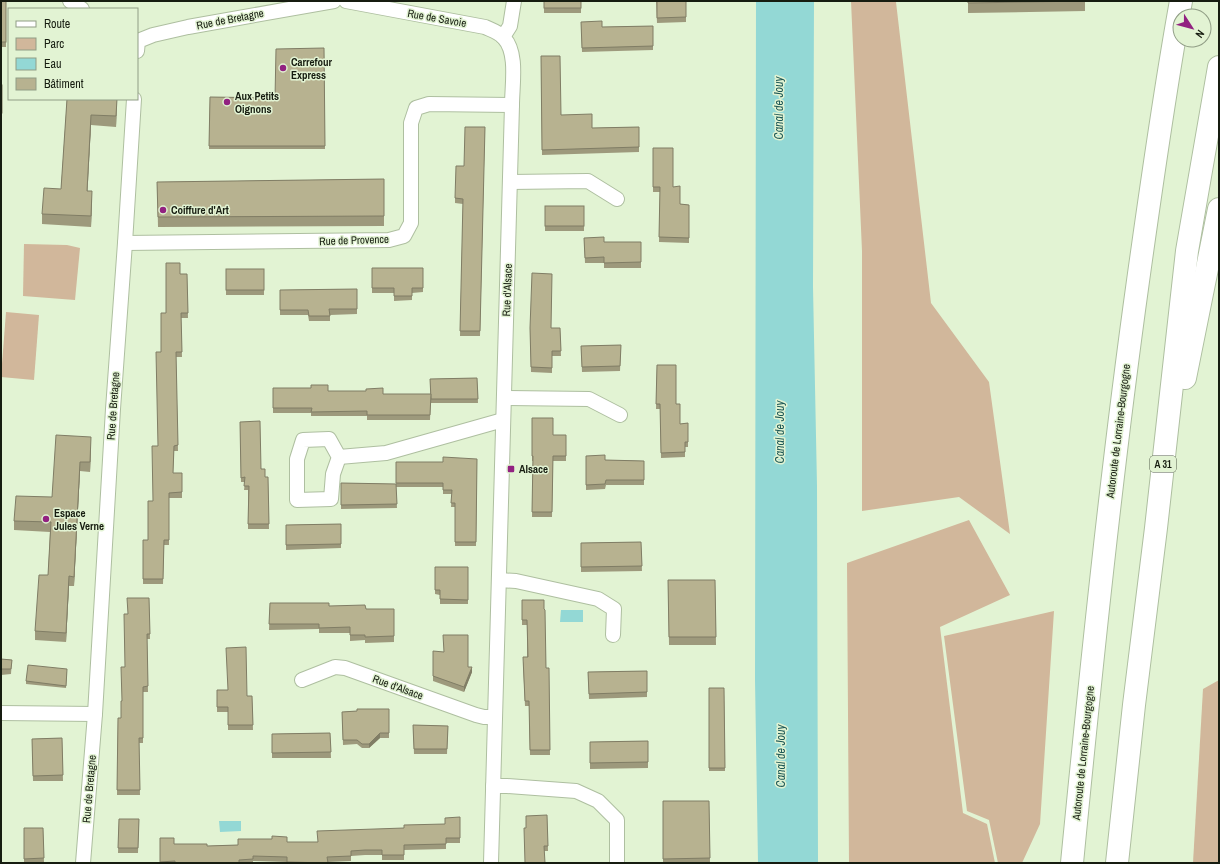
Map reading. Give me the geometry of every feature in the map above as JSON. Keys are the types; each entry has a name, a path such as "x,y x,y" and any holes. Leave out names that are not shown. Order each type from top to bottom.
{"highway":[{"name":"Autoroute de Lorraine-Bourgogne","path":"1072,863 1095,631 1125,376 1146,218 1181,1"},
{"name":"A 31","path":"1117,863 1187,251 1219,67"},
{"path":"1156,528 1219,209"}],"street":[{"path":"70,1 80,8"},
{"name":"Rue de Bretagne","path":"138,43 153,35 188,27 334,1"},
{"name":"Rue de Savoie","path":"346,1 485,27 495,31 503,37"},
{"path":"503,37 510,26 513,17 514,1"},
{"name":"Rue d'Alsace","path":"490,863 513,62 509,45 503,37"},
{"name":"Rue de Bretagne","path":"83,863 95,714 113,409 134,100"},
{"name":"Rue de Provence","path":"125,243 389,240 404,236 411,223 411,123 416,108 429,104 512,105"},
{"path":"510,182 588,181 617,199"},
{"path":"504,398 589,399 620,416"},
{"path":"339,457 386,453 503,420"},
{"path":"329,439 339,457 333,474 331,499 297,500 297,458 304,440 329,439"},
{"path":"499,580 516,581 598,599 614,609 613,635"},
{"name":"Rue d'Alsace","path":"302,680 335,667 345,668 476,715 495,717"},
{"path":"1,713 95,714"},
{"path":"493,786 576,791 598,801 616,820 617,863"}],"green space":[{"path":"851,1 896,2 931,303 989,382 1010,534 959,497 862,511 862,251"},
{"path":"24,244 67,245 80,248 75,300 23,296"},
{"path":"6,312 39,315 34,380 1,377"},
{"path":"969,520 1010,595 940,627 963,813 987,824 995,863 849,863 847,563"},
{"path":"1054,611 1040,824 1022,863 998,863 989,820 967,811 944,636"},
{"path":"1219,680 1219,863 1193,863 1203,689"}],"water":[{"name":"Canal de Jouy","path":"756,1 814,1 813,287 817,486 818,863 758,863 755,680"},
{"path":"561,610 583,610 583,622 560,622"},
{"path":"219,821 241,821 241,831 220,832"}],"building":[{"path":"1,1 6,1 6,42 1,42"},
{"path":"544,1 581,1 581,8 544,8"},
{"path":"657,1 686,1 686,17 657,18"},
{"path":"968,1 1085,1 968,3"},
{"path":"602,21 602,27 653,26 653,46 582,48 581,22"},
{"path":"324,48 325,146 209,146 210,97 275,98 276,49"},
{"path":"541,56 560,56 561,115 592,114 592,128 639,127 639,147 542,150"},
{"path":"2,85 2,113 1,113"},
{"path":"67,100 117,100 116,116 91,115 87,191 92,191 91,216 42,214 44,188 61,189"},
{"path":"465,127 485,127 480,331 460,331 463,199 455,198 456,166 464,166"},
{"path":"653,148 673,148 673,187 680,186 680,204 689,205 689,238 659,237 660,187 653,187"},
{"path":"384,179 384,216 158,217 157,182"},
{"path":"545,206 584,206 584,226 545,226"},
{"path":"604,237 604,242 641,242 641,262 604,263 604,257 585,258 584,238"},
{"path":"166,263 180,263 180,274 187,274 188,313 181,313 182,352 176,352 178,445 174,446 173,473 182,473 182,492 169,493 169,540 164,540 163,579 143,579 143,540 148,540 148,501 153,501 152,446 158,446 156,352 161,352 161,313 166,313"},
{"path":"372,268 423,268 423,288 412,288 412,296 394,296 394,288 372,288"},
{"path":"226,269 264,269 264,290 226,290"},
{"path":"532,273 552,274 551,328 560,328 561,351 552,351 552,368 531,367 530,328"},
{"path":"357,289 357,309 329,309 330,316 309,316 308,310 280,310 280,290"},
{"path":"621,345 620,366 582,367 581,346"},
{"path":"657,365 676,365 676,404 680,404 680,424 688,423 688,442 685,442 685,452 661,453 660,404 656,404"},
{"path":"477,378 478,399 431,399 430,379"},
{"path":"311,385 328,385 328,391 366,391 366,389 383,388 383,394 431,394 430,415 367,415 367,411 311,412 312,408 273,408 273,388 311,388"},
{"path":"532,418 553,418 553,435 566,435 566,456 553,456 552,512 532,512"},
{"path":"260,421 261,469 265,469 265,477 268,477 269,524 248,524 249,486 244,486 245,477 241,478 240,422"},
{"name":"Espace Jules Verne","path":"56,435 91,437 90,462 80,462 74,577 69,576 66,633 35,631 39,575 48,575 51,522 14,521 16,496 52,497"},
{"path":"605,455 605,460 644,461 644,480 606,480 605,484 586,485 586,456"},
{"path":"443,457 477,459 476,542 455,542 455,503 451,503 452,490 443,490 443,483 396,483 396,462 443,462"},
{"path":"341,483 396,484 397,504 341,505"},
{"path":"341,524 341,544 286,545 286,525"},
{"path":"641,542 642,566 581,567 581,543"},
{"path":"435,567 468,567 468,600 440,599 440,590 435,590"},
{"path":"668,580 715,580 716,637 669,637"},
{"path":"127,598 149,598 150,634 147,634 148,686 143,687 143,738 139,738 140,790 117,790 118,718 121,718 122,701 121,667 125,667 124,614 128,614"},
{"path":"522,600 544,600 546,668 549,668 550,750 530,750 529,701 525,701 523,657 528,657 527,620 522,620"},
{"path":"270,603 329,603 329,606 365,605 366,609 394,609 394,636 365,637 365,635 350,635 350,627 319,628 319,624 269,624"},
{"path":"443,635 468,635 468,667 472,667 464,687 433,676 433,651 444,652"},
{"path":"246,647 247,696 252,696 253,725 228,725 228,707 217,707 217,690 228,690 226,648"},
{"path":"1,659 12,660 11,669 1,669"},
{"path":"28,665 67,669 66,686 26,681"},
{"path":"647,671 647,692 589,694 588,672"},
{"path":"709,688 724,688 725,768 709,768"},
{"path":"357,709 389,709 389,733 380,733 369,744 362,744 357,740 343,740 342,712 357,711"},
{"path":"413,725 448,726 447,749 414,749"},
{"path":"330,733 331,752 272,753 272,734"},
{"path":"62,738 63,775 33,776 32,739"},
{"path":"648,741 648,762 590,763 590,742"},
{"path":"663,801 709,801 710,858 663,859"},
{"path":"547,815 548,846 544,846 545,863 525,863 524,828 526,828 526,816"},
{"path":"460,817 460,838 446,838 446,844 404,845 404,855 382,855 382,850 365,850 351,851 351,856 327,857 328,863 287,862 287,857 253,856 253,859 239,860 239,863 160,862 160,838 174,838 174,844 207,844 207,846 238,845 238,839 272,839 272,836 287,837 287,842 318,842 317,831 404,828 404,825 445,824 445,818"},
{"path":"119,819 139,819 138,848 118,848"},
{"path":"24,828 43,828 44,858 24,859"}],"place":[{"name":"Carrefour Express","path":"283,68"},
{"name":"Aux Petits Oignons","path":"227,102"},
{"name":"Coiffure d'Art","path":"163,210"},
{"name":"Alsace","path":"511,469"},
{"name":"Espace Jules Verne","path":"46,519"}]}
